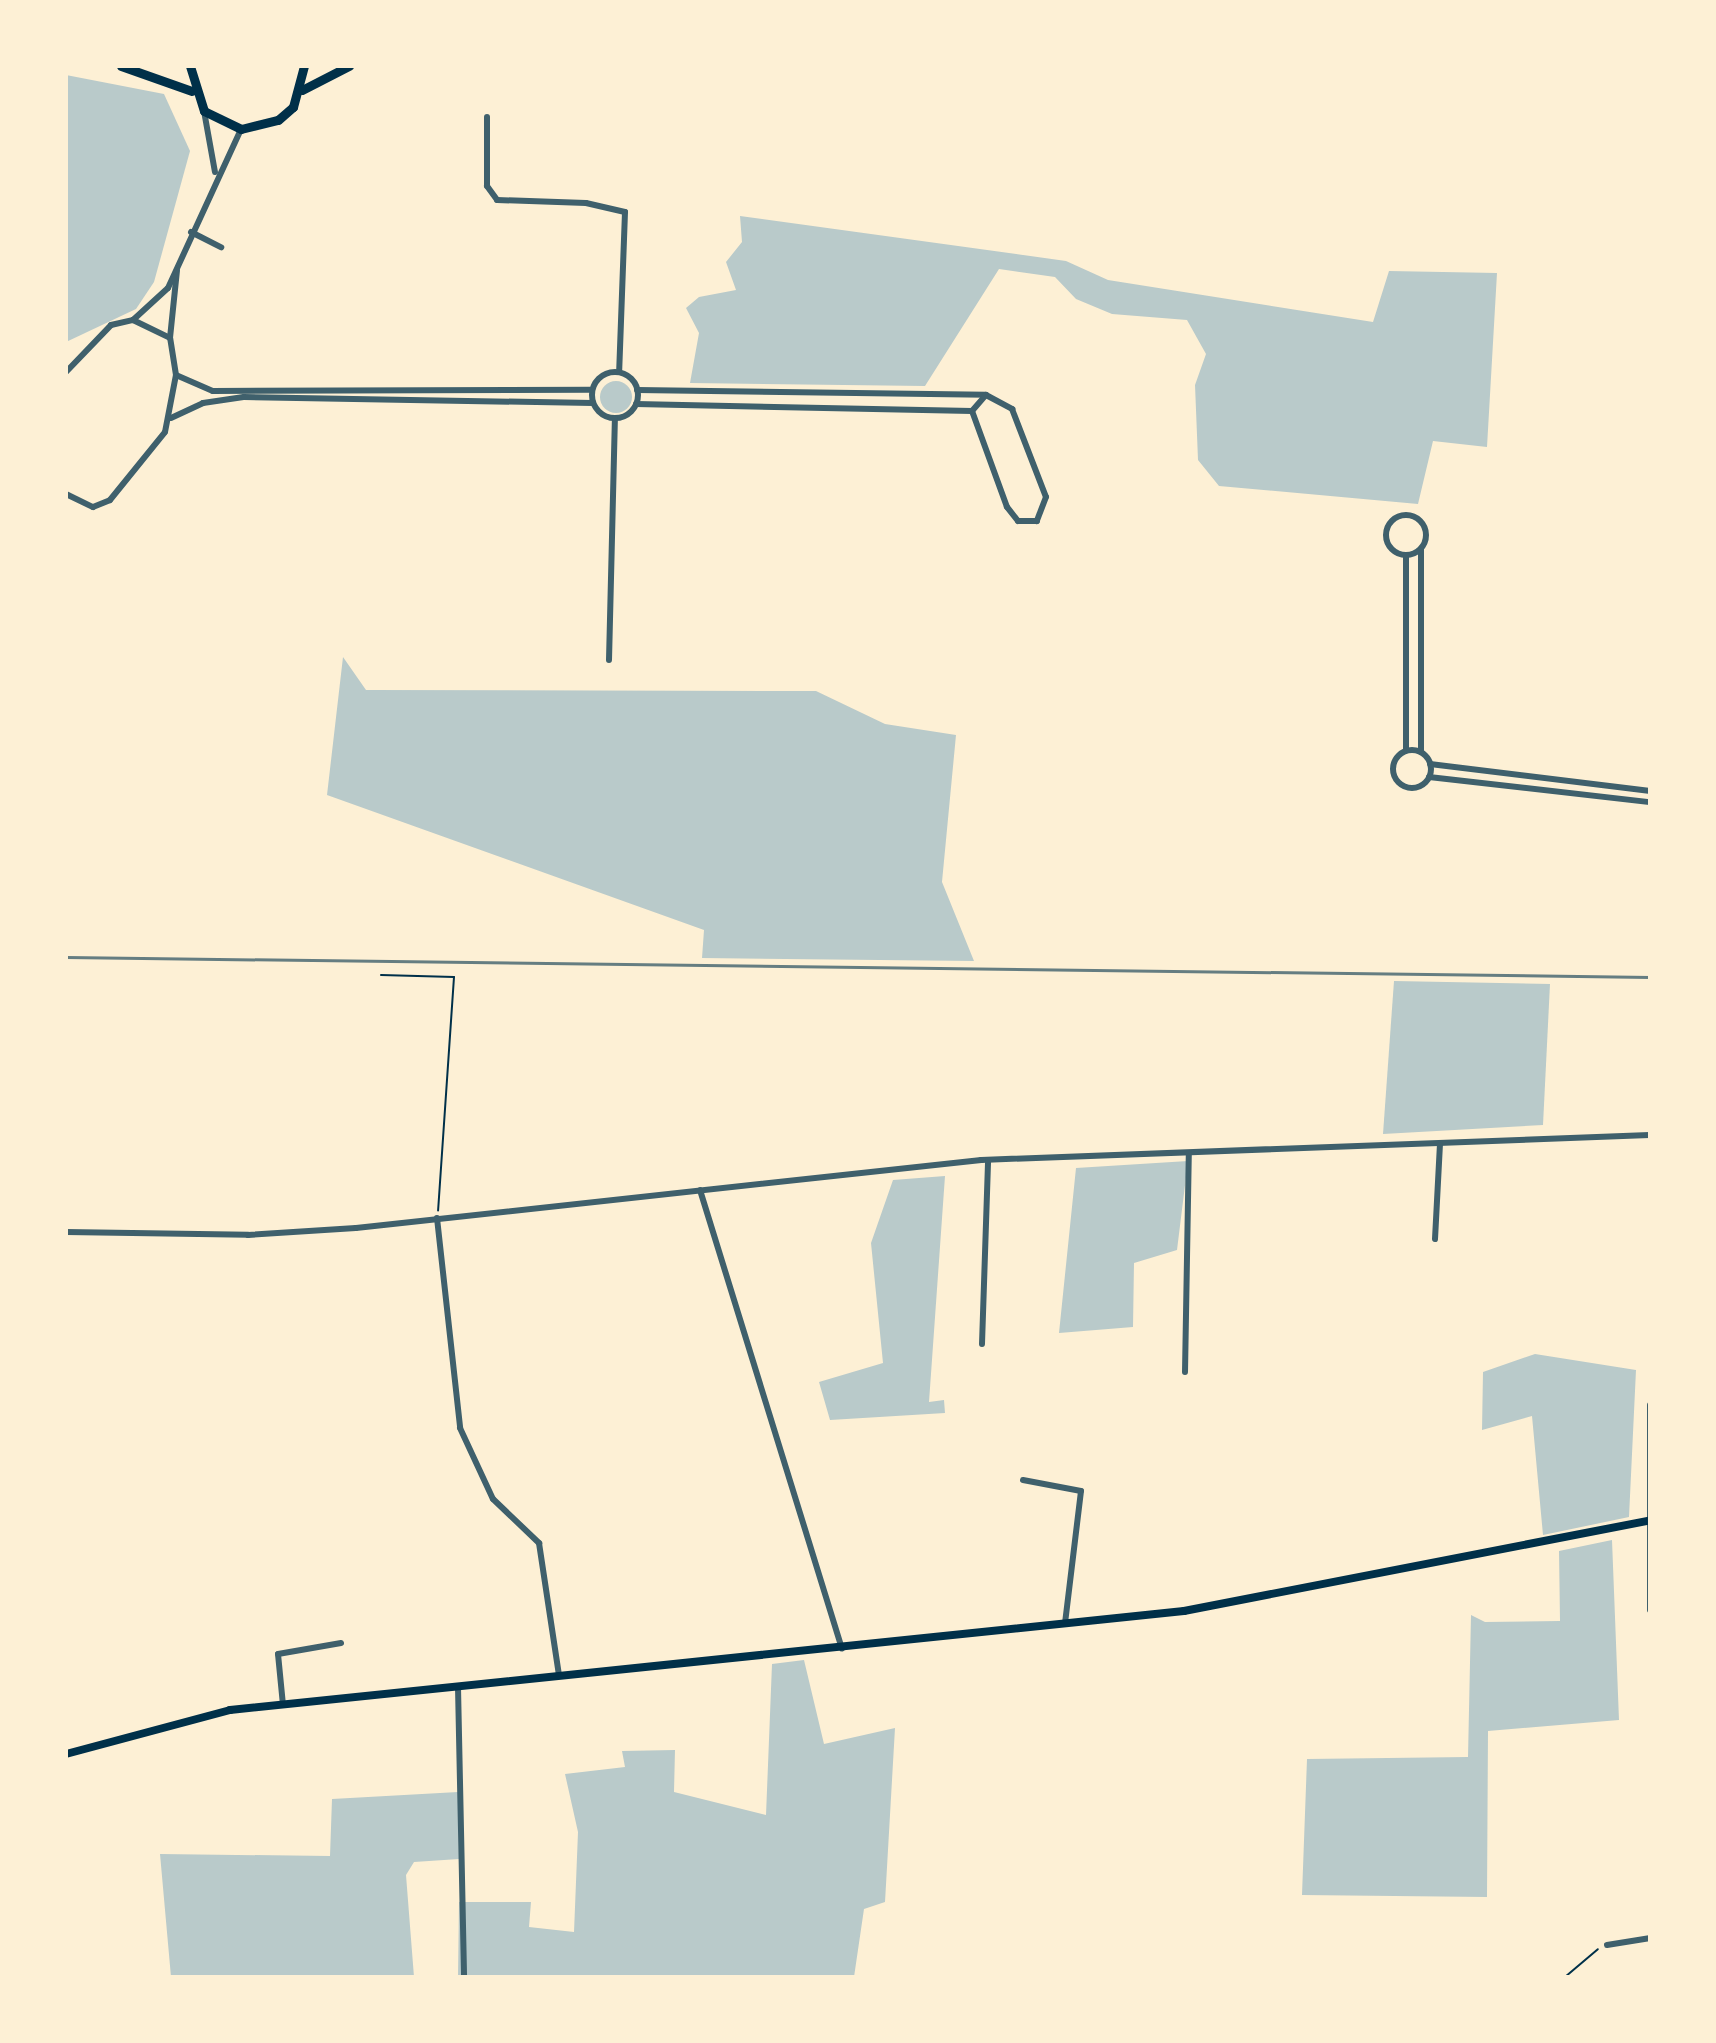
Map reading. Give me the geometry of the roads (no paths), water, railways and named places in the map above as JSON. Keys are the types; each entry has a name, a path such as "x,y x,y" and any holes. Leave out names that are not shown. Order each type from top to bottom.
{"main road":[{"path":"121,66 192,91"},
{"path":"190,66 192,91 204,111 241,129 278,120 302,90 349,66"},
{"path":"302,90 304,66"},
{"path":"66,1754 161,1723 283,1705 1221,1605 1647,1520"}],"street":[{"path":"204,111 215,172"},
{"path":"487,117 487,186 497,200 586,203 625,212 619,372 637,390 986,395 1012,409 1046,497 1037,521 1020,522 1007,507 972,411"},
{"path":"66,372 89,341 133,320 159,299 177,270 215,172 241,129"},
{"path":"191,232 221,247"},
{"path":"66,494 93,507 110,500 151,459 171,418 176,375 170,338 177,270"},
{"path":"133,320 170,338"},
{"path":"593,403 592,390 604,375 619,372"},
{"path":"176,375 213,391 592,390"},
{"path":"636,404 637,390"},
{"path":"972,411 986,395"},
{"path":"171,418 203,403 244,397 593,403 615,418"},
{"path":"615,418 636,404 972,411"},
{"path":"609,660 615,418"},
{"path":"1406,555 1387,542 1396,517 1421,520 1427,533 1421,549 1421,752 1430,764 1429,777"},
{"path":"1406,555 1421,549"},
{"path":"1406,555 1406,750 1395,761 1396,779 1411,787 1429,777 1650,802"},
{"path":"1406,750 1421,752"},
{"path":"1430,764 1650,791"},
{"path":"66,1232 248,1235 988,1160 1650,1135"},
{"path":"1435,1239 1440,1145"},
{"path":"1185,1372 1189,1153"},
{"path":"982,1344 988,1160"},
{"path":"700,1190 839,1648"},
{"path":"437,1218 460,1428 493,1499 539,1543 559,1676"},
{"path":"1650,1405 1647,1520 1650,1610"},
{"path":"1023,1480 1081,1491 1065,1624"},
{"path":"283,1705 278,1654 341,1643"},
{"path":"458,1687 464,1977"},
{"path":"1607,1945 1650,1938"}],"railway":[{"path":"66,957 1650,977"}]}
